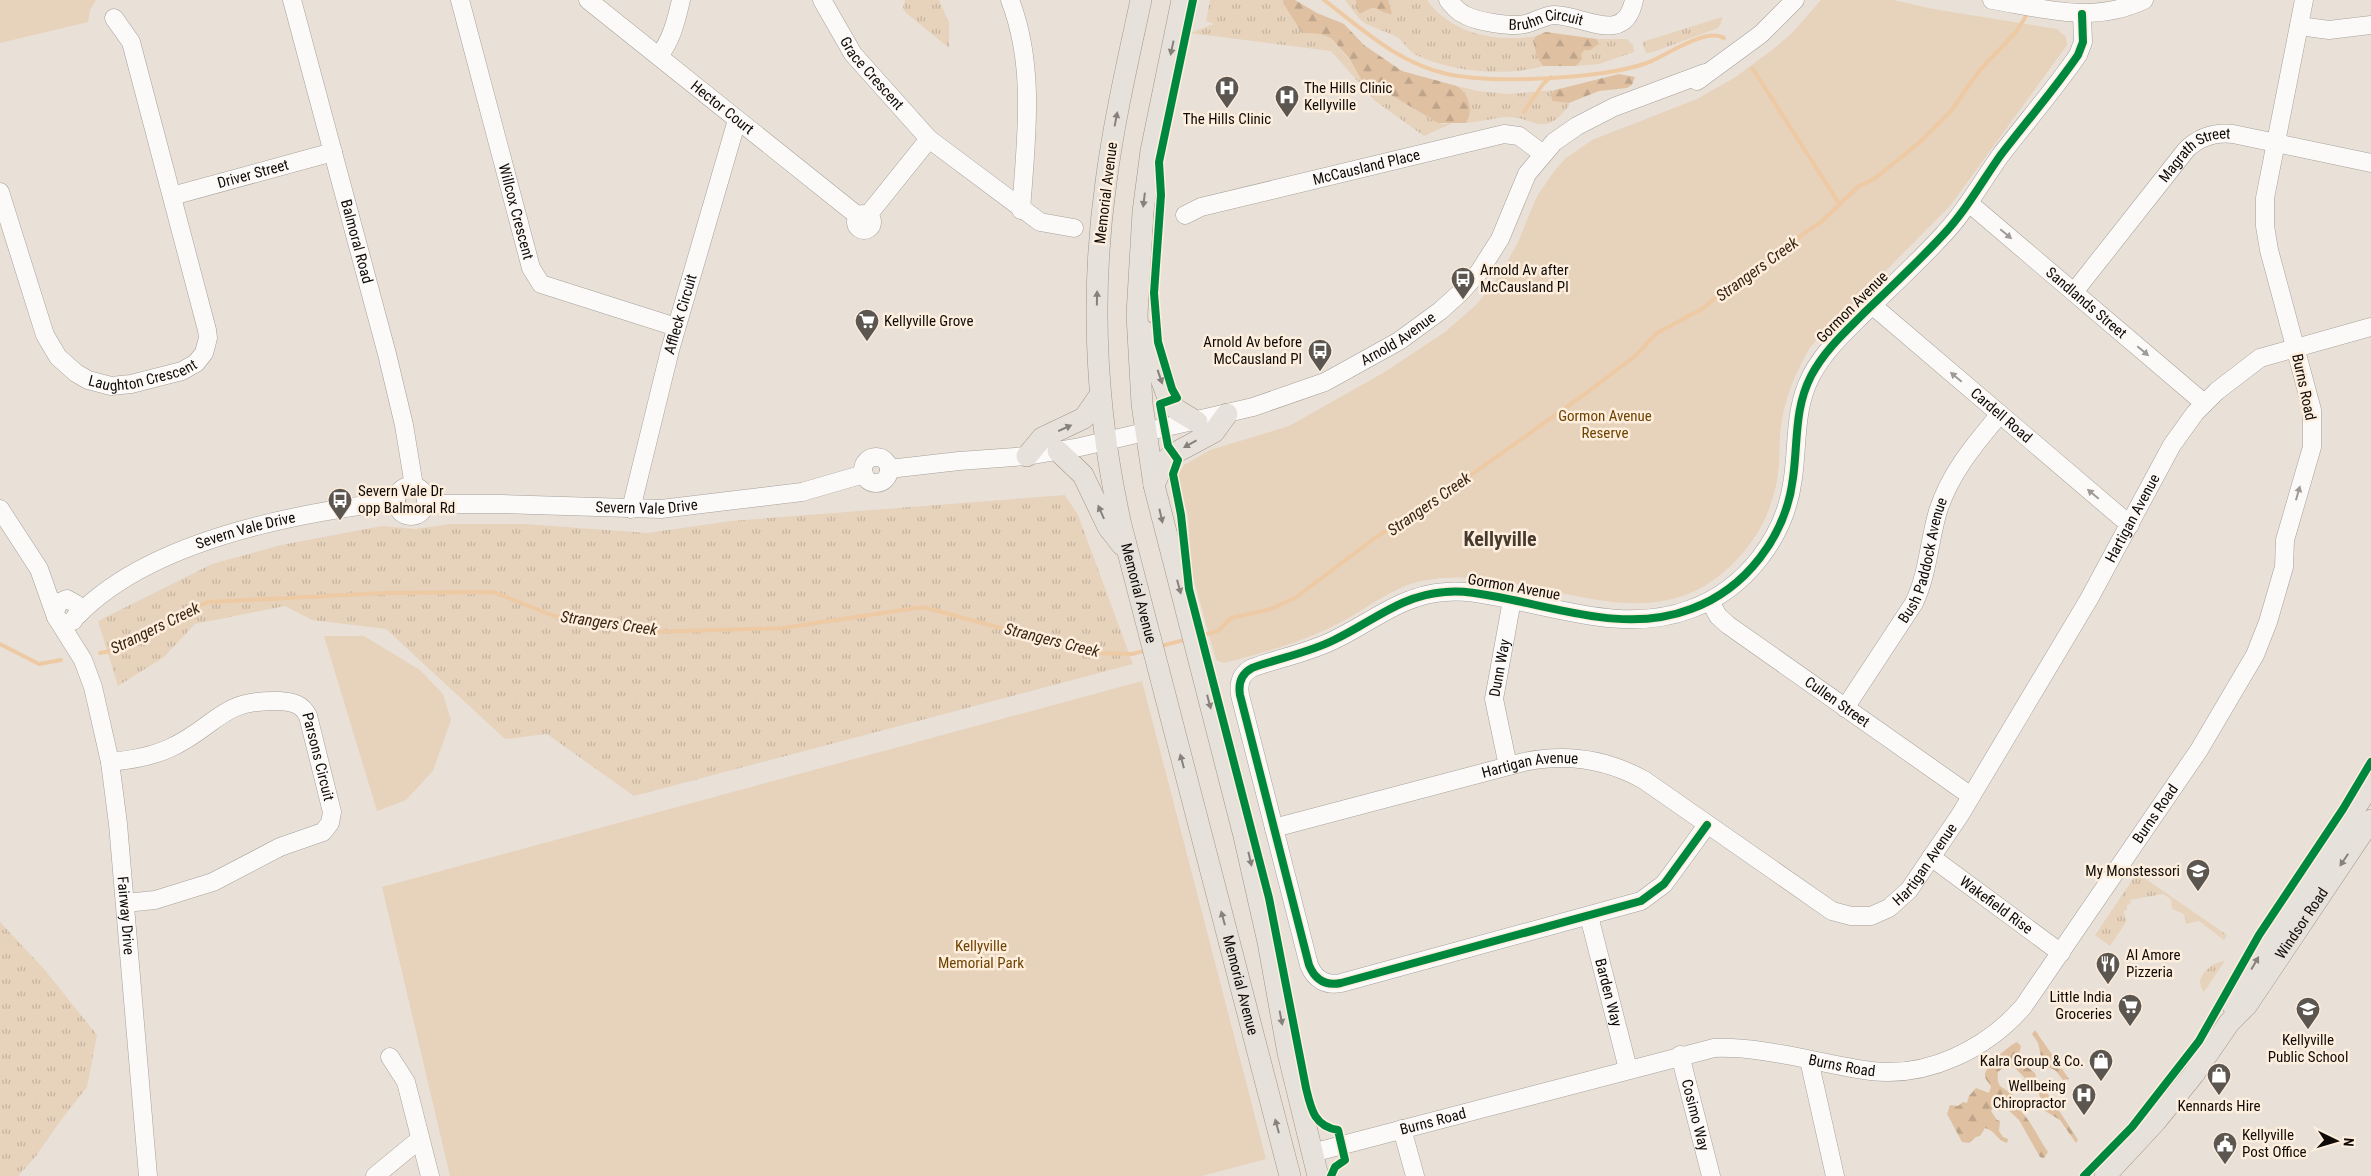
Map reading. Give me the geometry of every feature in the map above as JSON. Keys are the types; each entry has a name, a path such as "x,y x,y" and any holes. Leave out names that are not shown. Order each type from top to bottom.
{"main road":[{"name":"Memorial Avenue","path":"1141,0 1116,117 1098,255 1097,318 1100,395 1112,479 1128,553 1287,1175"},
{"name":"Memorial Avenue","path":"1182,0 1148,174 1139,258 1137,315 1141,389 1146,433 1154,486 1257,892 1288,1053 1318,1176"},
{"path":"1137,315 1169,401 1177,410 1196,422"},
{"path":"1027,456 1042,438 1084,418 1095,405 1100,395"},
{"path":"1154,486 1165,460 1214,432 1227,414"},
{"path":"1058,451 1083,475 1108,528 1128,553"},
{"name":"Windsor Road","path":"2229,1023 2235,1000 2275,929 2371,784"},
{"name":"Windsor Road","path":"2105,1176 2172,1102 2229,1023 2247,1005 2371,820"}],"street":[{"name":"Balmoral Road","path":"292,0 402,416 414,486"},
{"name":"Willcox Crescent","path":"460,0 531,268 541,284 676,327"},
{"name":"Hector Court","path":"588,0 737,120 863,215 929,139"},
{"path":"659,56 668,45 681,0"},
{"name":"Grace Crescent","path":"822,0 853,54 929,139 1021,210 1040,222 1074,228"},
{"path":"1010,0 1019,24 1026,64 1027,107 1021,210"},
{"name":"Bruhn Circuit","path":"1448,0 1465,15 1506,24 1526,24 1555,15 1610,26 1619,24 1627,18 1634,0"},
{"name":"Arnold Avenue","path":"1106,442 1196,422 1276,400 1325,382 1382,351 1440,311 1460,293 1486,262 1500,239 1524,180 1543,154 1565,133 1600,115 1626,112 1655,104 1691,86 1705,74 1749,44 1794,0"},
{"path":"1992,0 2080,14 2111,12 2144,0"},
{"name":"Burns Road","path":"1312,1153 1698,1050 1729,1047 1873,1071 1925,1067 1959,1056 1989,1038 2013,1019 2032,996 2199,750 2255,655 2268,622 2284,567 2285,540 2312,447 2312,410 2265,226 2264,198 2304,0"},
{"name":"Gormon Avenue","path":"1707,825 1669,878 1650,896 1631,905 1341,983 1326,983 1316,977 1309,965 1239,690 1241,678 1248,670 1329,643 1389,608 1416,597 1459,591 1625,620 1660,618 1694,608 1710,601 1739,581 1762,556 1771,542 1790,496 1797,420 1808,384 1827,351 1941,237 1969,203 1991,168 2078,55 2083,42 2080,14"},
{"name":"Laughton Crescent","path":"0,192 45,335 62,362 88,380 111,386 131,384 182,371 196,363 207,346 207,330 131,42 114,18"},
{"path":"2299,26 2324,30 2371,25"},
{"name":"Affleck Circuit","path":"631,509 676,327 737,120"},
{"name":"Magrath Street","path":"2074,292 2192,144 2207,136 2225,133 2371,163"},
{"name":"McCausland Place","path":"1186,215 1200,207 1504,134 1519,136 1543,154"},
{"name":"Driver Street","path":"172,196 333,152"},
{"path":"991,185 1010,181 1024,169"},
{"name":"Sandlands Street","path":"1969,203 2204,404"},
{"name":"Cardell Road","path":"1872,306 2130,525"},
{"name":"Hartigan Avenue","path":"1274,828 1508,766 1553,757 1583,758 1607,764 1644,780 1823,906 1851,916 1871,916 1897,903 1909,890 1971,796 2090,599 2179,435 2204,404 2253,361 2267,354 2371,327"},
{"name":"Bush Paddock Avenue","path":"1845,708 1917,596 1939,508 1953,477 1970,450 2000,414"},
{"path":"1027,456 1106,442"},
{"name":"Severn Vale Drive","path":"427,502 438,504 661,509 720,504 802,492 864,474 872,482 880,482 887,476 888,469 1027,456"},
{"path":"414,486 425,493 427,502 421,513 408,516 398,509 396,501 403,488 414,486"},
{"name":"Severn Vale Drive","path":"68,599 78,599 105,590 148,565 214,539 289,519 396,501"},
{"name":"Fairway Drive","path":"0,509 39,569 68,599"},
{"name":"Fairway Drive","path":"39,569 56,615 82,660 93,687 110,762 125,903 148,1176"},
{"name":"Severn Vale Drive","path":"77,616 105,590"},
{"path":"68,599 76,604 77,616 66,623 56,615 58,603 68,599"},
{"name":"Dunn Way","path":"1508,766 1495,714 1494,699 1512,600"},
{"name":"Cullen Street","path":"1710,601 1723,621 1971,796"},
{"name":"Fairway Drive","path":"77,616 82,660"},
{"name":"Parsons Circuit","path":"110,762 149,756 172,748 225,711 243,703 264,701 292,702 302,707 308,716 332,812 330,823 323,832 280,847 213,882 155,900 125,903"},
{"name":"Wakefield Rise","path":"1931,857 2062,952"},
{"name":"Barden Way","path":"1589,916 1628,1069"},
{"name":"Cosimo Way","path":"1680,1055 1711,1176"},
{"path":"390,1057 406,1082 430,1176"},
{"path":"1809,1060 1835,1176"},
{"path":"1402,1129 1415,1176"},
{"path":"374,1176 420,1139"}],"green space":[{"path":"0,0 96,0 90,10 88,22 0,43"},
{"path":"905,0 939,0 949,23 949,48 905,12 903,7"},
{"path":"1210,0 1283,0 1302,33 1320,34 1331,38 1349,59 1363,83 1386,92 1438,123 1455,122 1424,136 1374,100 1331,51 1190,33 1214,24 1206,21"},
{"path":"1283,0 1295,0 1317,13 1344,24 1364,45 1402,71 1457,86 1465,93 1469,103 1470,113 1466,123 1438,123 1386,92 1363,83 1349,58 1331,38 1320,34 1302,33"},
{"path":"1345,0 1427,0 1437,12 1449,21 1476,33 1506,38 1536,36 1533,42 1537,57 1543,66 1496,72 1462,69 1430,61 1413,54 1397,37 1362,21"},
{"path":"1356,0 1388,0 1392,14 1371,8 1360,14 1357,10"},
{"name":"Gormon Avenue Reserve","path":"1821,0 1893,0 1933,9 2057,29 2066,37 2067,45 1950,206 1811,346 1788,395 1781,426 1779,464 1774,494 1763,523 1752,541 1716,578 1678,597 1638,603 1596,600 1509,582 1465,578 1421,581 1398,589 1346,619 1308,637 1224,663 1216,660 1190,566 1188,517 1179,480 1179,473 1184,465 1210,450 1289,426 1383,373 1445,332 1476,305 1500,275 1518,242 1537,196 1566,158 1592,140 1697,99 1734,78 1792,33"},
{"path":"1722,17 1718,28 1646,53 1642,42"},
{"path":"1546,32 1597,39 1599,44 1590,50 1585,50 1581,54 1582,59 1576,66 1543,66 1537,57 1533,41 1536,36"},
{"path":"1597,39 1627,39 1633,45 1634,52 1599,64 1576,66 1581,59 1581,54 1585,50 1599,44"},
{"path":"1619,74 1635,77 1632,85 1627,88 1599,91 1569,103 1552,101 1551,94 1555,90"},
{"path":"1457,86 1478,91 1508,94 1555,90 1551,94 1558,100 1569,103 1569,106 1552,122 1545,124 1506,117 1466,123 1470,113 1469,103 1465,93"},
{"path":"1065,495 1078,515 1133,664 634,796 547,734 505,739 386,629 312,620 285,606 195,624 164,657 118,686 98,621 212,564 281,545 382,526 416,529 450,524 525,524 647,533 731,521"},
{"path":"324,636 364,636 420,670 443,694 451,720 433,771 406,800 377,811"},
{"name":"Kellyville Memorial Park","path":"1142,681 1266,1159 1202,1176 450,1176 382,887"},
{"path":"2137,873 2227,935 2224,940 2199,921 2186,924 2184,914 2172,909 2171,899 2163,894 2130,900 2131,904 2127,905 2127,910 2124,911 2126,922 2110,946 2095,935"},
{"path":"0,922 44,969 97,1035 87,1087 36,1156 18,1176 0,1176"},
{"path":"2225,961 2204,992 2200,982 2202,976 2209,967"},
{"path":"2035,1030 2069,1079 2063,1080 2055,1070 2047,1067 2042,1061 2038,1043 2032,1034"},
{"path":"2017,1042 2021,1046 2018,1059 2035,1073 2039,1087 2049,1095 2078,1140 2076,1143 2060,1120 2045,1111 2039,1094 2023,1076 2014,1067 2006,1065 1998,1072 1999,1085 2013,1095 2015,1105 2029,1121 2048,1152 2044,1158 2040,1157 2019,1120 2004,1106 2000,1111 1993,1108 1991,1111 1997,1120 2000,1121 1999,1131 2003,1137 2008,1139 2007,1143 1985,1128 1980,1136 1969,1143 1962,1142 1947,1114 1950,1105 1958,1106 1963,1102 1967,1103 1969,1096 1976,1088 1989,1093 1991,1087 1985,1077 1985,1072 1997,1057"}],"waterway":[{"path":"1324,0 1381,44 1412,62 1447,74 1467,77 1519,79 1603,73 1647,63 1696,39 1707,36 1724,38"},
{"name":"Strangers Creek","path":"1199,636 1218,631 1231,618 1271,609 1295,598 1375,538 1461,482 1585,394 1635,356 1657,333 1702,309 1738,280 1822,221 1859,186 1874,179 1920,142 1951,111 1979,71 2016,32 2029,11"},
{"path":"1753,69 1840,205"},
{"path":"1524,112 1543,84 1551,77"},
{"name":"Strangers Creek","path":"100,653 116,650 173,616 208,602 385,593 493,592 554,616 653,632 783,628 923,607 1094,653 1132,654 1147,650"},
{"name":"Strangers Creek","path":"1161,646 1188,639"},
{"name":"Strangers Creek","path":"0,644 39,664 61,660"}],"cycle path":[{"path":"1193,0 1159,162 1161,195 1154,293 1158,342 1172,389 1177,398 1160,404 1168,446 1178,460 1173,474 1181,515 1189,589 1269,898 1308,1096 1312,1109 1319,1120 1324,1125 1338,1130 1345,1160 1335,1167 1331,1176"},
{"path":"1707,825 1664,884 1641,901 1341,983 1326,983 1314,975 1309,965 1240,695 1240,683 1245,673 1252,668 1324,645 1387,610 1414,598 1429,594 1469,592 1576,614 1623,619 1646,619 1668,616 1691,609 1711,600 1729,588 1746,574 1760,558 1782,520 1793,478 1799,414 1806,388 1816,367 1842,335 1923,256 1958,217 2000,156 2078,55 2083,42 2082,14"},
{"path":"2084,1176 2132,1127 2199,1041 2259,935 2343,809 2371,762"}],"place":[{"name":"The Hills Clinic","path":"1227,109"},
{"name":"The Hills Clinic Kellyville","path":"1287,118"},
{"name":"Arnold Av after McCausland Pl","path":"1463,300"},
{"name":"Kellyville Grove","path":"867,342"},
{"name":"Arnold Av before McCausland Pl","path":"1320,372"},
{"name":"Severn Vale Dr opp Balmoral Rd","path":"340,521"},
{"name":"My Monstessori","path":"2198,892"},
{"name":"Al Amore Pizzeria","path":"2108,985"},
{"name":"Little India Groceries","path":"2130,1027"},
{"name":"Kellyville Public School","path":"2308,1030"},
{"name":"Kalra Group & Co.","path":"2101,1082"},
{"name":"Kennards Hire","path":"2219,1096"},
{"name":"Wellbeing Chiropractor","path":"2084,1116"},
{"name":"Kellyville Post Office","path":"2225,1165"}],"district":[{"name":"Kellyville","path":"1500,539"}]}
